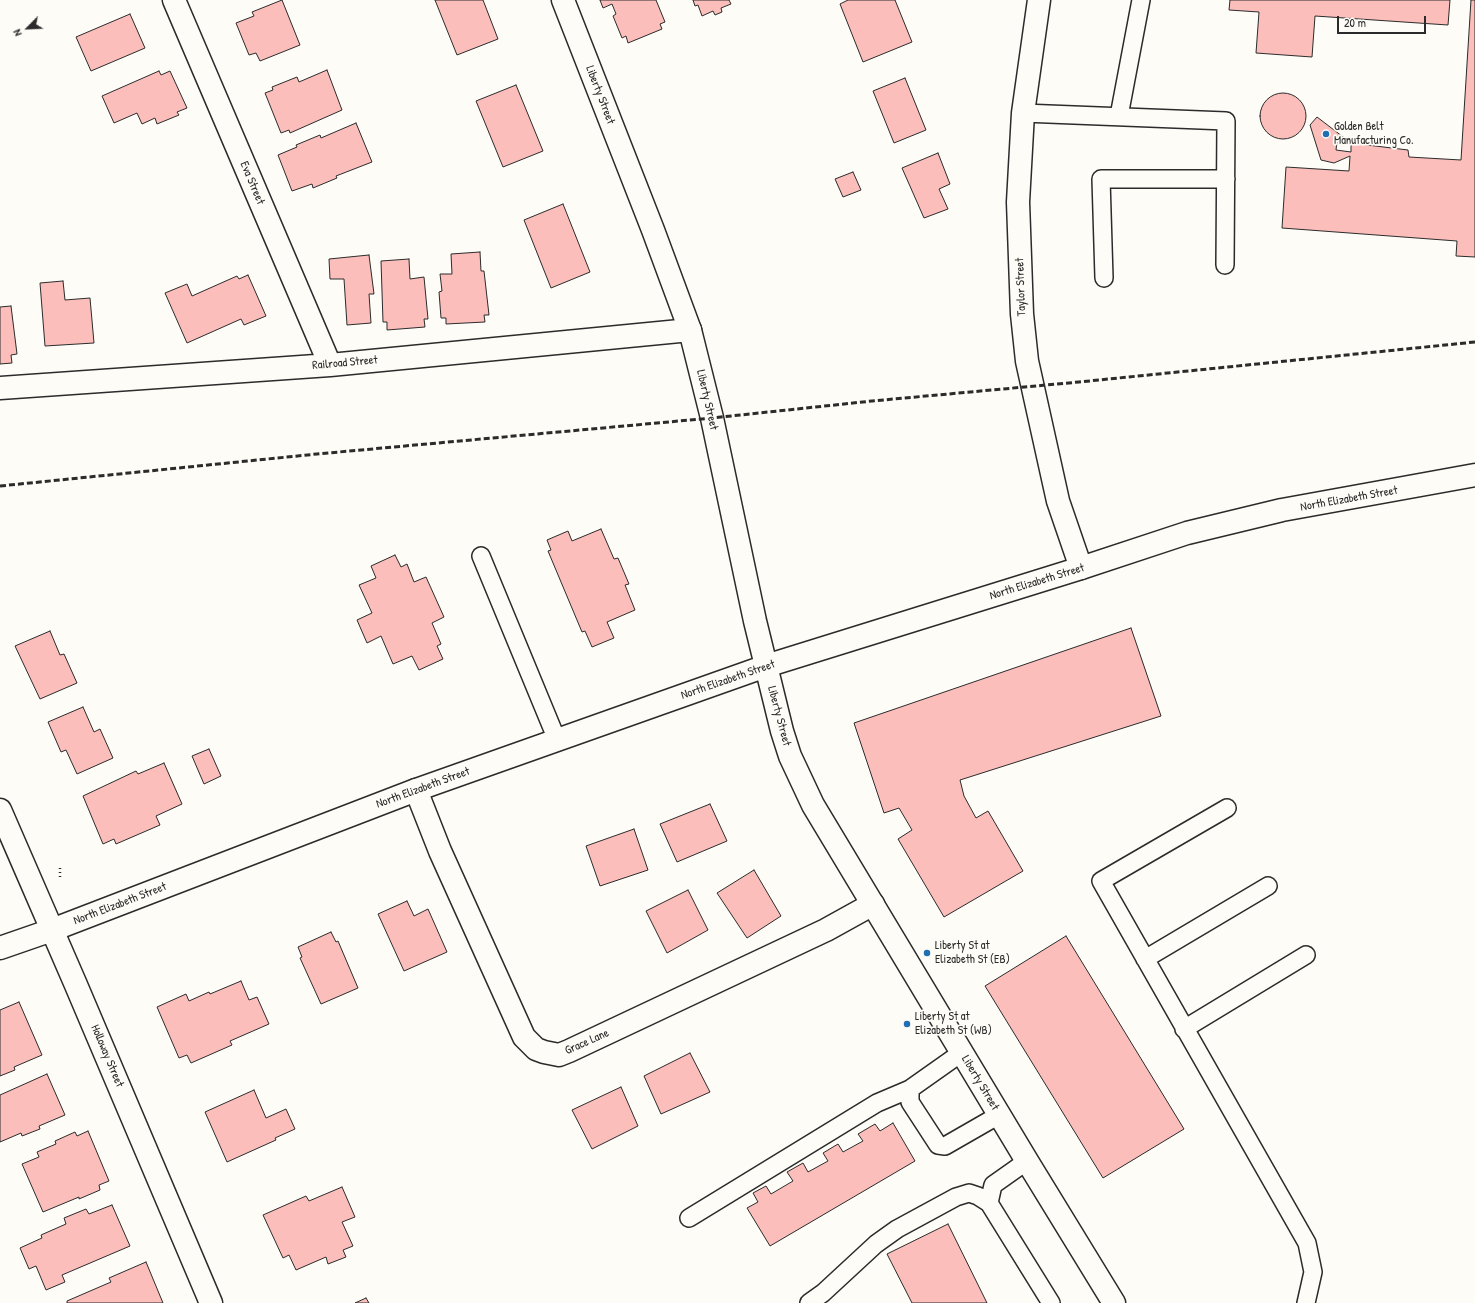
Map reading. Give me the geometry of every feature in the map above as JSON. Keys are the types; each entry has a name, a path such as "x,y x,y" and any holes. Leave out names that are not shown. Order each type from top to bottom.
{"street":[{"name":"Eva Street","path":"174,0 330,365"},
{"name":"Liberty Street","path":"563,0 653,230 690,330 712,418 766,666 790,756 813,805 1027,1162 1114,1303"},
{"path":"1023,0 1034,28"},
{"name":"Taylor Street","path":"1039,0 1023,113 1018,202 1022,314 1027,361 1058,501 1081,568"},
{"name":"Railroad Street","path":"0,388 330,365 690,330"},
{"name":"North Elizabeth Street","path":"0,948 52,930 416,790 766,666 1081,568 1187,533 1274,512 1475,475"},
{"name":"Grace Lane","path":"416,790 440,851 524,1037 536,1049 544,1052 559,1055 569,1052 826,930 873,904"},
{"name":"Holloway Street","path":"0,810 211,1303"}],"lane":[{"path":"1119,116 1141,0"},
{"path":"1023,113 1226,120 1225,265"},
{"path":"1104,278 1101,179 1226,179"},
{"path":"481,556 557,740"},
{"path":"1227,808 1101,881 1307,1243 1313,1272 1306,1303"},
{"path":"1145,959 1268,886"},
{"path":"1184,1029 1306,955"},
{"path":"689,1218 877,1103 910,1090 962,1053"},
{"path":"910,1090 910,1102 938,1145 945,1146 999,1115"},
{"path":"989,1203 993,1185 1027,1162"},
{"path":"809,1303 823,1293 876,1244 903,1226 956,1197 969,1194 978,1196 989,1203 1051,1303"}],"path":[{"path":"60,867 60,877"}],"building":[{"path":"282,0 300,45 260,61 256,53 249,55 236,23 254,16 252,12"},
{"path":"435,0 483,0 498,39 457,55"},
{"path":"600,0 656,0 665,22 660,24 662,29 628,43 626,36 622,38 613,16 616,14 612,4 603,8"},
{"path":"693,0 729,0 731,4 721,8 722,12 715,15 713,11 702,16 698,5 695,6"},
{"path":"848,0 895,0 912,42 863,62 840,4"},
{"path":"1230,0 1450,0 1448,25 1315,16 1312,57 1256,53 1259,12 1229,10"},
{"name":"Golden Belt Manufacturing Co.","path":"1471,0 1475,0 1475,257 1456,256 1457,241 1282,228 1286,167 1349,171 1350,156 1334,163 1321,160 1310,125 1317,117 1351,143 1408,150 1409,157 1461,160"},
{"path":"130,14 145,48 91,71 76,37"},
{"path":"327,70 342,110 290,133 289,130 281,133 265,93 273,90 272,87 297,77 299,82"},
{"path":"159,71 161,75 170,71 187,108 177,112 179,115 157,124 155,118 142,124 137,113 114,123 102,96"},
{"path":"905,78 926,130 894,143 873,91"},
{"path":"516,85 543,151 503,167 476,101"},
{"path":"1278,93 1288,93 1296,97 1302,103 1306,111 1306,121 1302,129 1296,135 1288,139 1278,139 1270,135 1264,129 1260,121 1260,111 1264,103 1270,97"},
{"path":"356,123 372,162 336,176 337,178 313,188 312,184 292,191 278,155 297,147 296,145 320,135 321,138"},
{"path":"1337,142 1351,143 1351,152 1336,150"},
{"path":"938,153 950,184 939,189 948,209 924,218 902,168"},
{"path":"853,172 861,190 843,197 835,179"},
{"path":"563,204 590,272 551,288 524,220"},
{"path":"480,252 481,271 484,271 489,315 484,315 485,322 446,324 446,318 441,318 439,292 442,291 440,274 452,274 451,254"},
{"path":"369,255 374,294 369,294 371,323 347,325 344,279 330,279 329,259"},
{"path":"409,259 410,279 424,277 428,319 424,319 425,327 387,330 387,322 383,322 381,261"},
{"path":"248,275 266,316 244,325 241,319 187,343 165,293 187,284 192,296 237,276 239,279"},
{"path":"63,281 65,300 90,298 94,343 45,346 40,283"},
{"path":"11,306 17,354 11,355 12,363 0,364 0,307"},
{"path":"601,529 614,559 618,558 629,584 625,585 635,610 607,622 614,638 592,647 585,631 582,632 548,551 551,550 547,540 568,531 572,541"},
{"path":"395,555 401,567 407,564 414,582 426,577 444,617 432,623 441,644 437,646 443,659 419,670 412,656 393,664 381,636 367,643 357,620 372,613 359,585 376,578 371,566"},
{"path":"1131,628 1161,716 960,780 964,796 976,818 988,811 1023,871 944,917 898,839 912,830 899,808 884,813 854,723"},
{"path":"50,631 60,655 64,654 77,683 40,699 15,646"},
{"path":"83,707 94,732 100,729 113,758 77,774 66,750 61,752 48,722"},
{"path":"209,749 221,776 204,784 192,756"},
{"path":"164,763 182,804 156,816 160,825 116,844 114,839 103,844 83,796 136,771 138,774"},
{"path":"710,804 727,841 677,862 660,824"},
{"path":"634,829 648,870 600,886 586,846"},
{"path":"754,870 781,916 747,938 717,893"},
{"path":"688,890 708,930 667,953 646,911"},
{"path":"407,901 414,916 428,909 447,952 404,971 378,914"},
{"path":"331,932 336,942 338,941 358,988 321,1004 300,958 302,957 298,947"},
{"path":"1066,936 1184,1129 1103,1178 985,986"},
{"path":"241,981 249,1000 257,997 269,1024 230,1041 232,1045 191,1063 187,1055 179,1058 157,1007 186,994 189,1001 209,992 210,994"},
{"path":"19,1002 42,1055 14,1067 15,1070 0,1076 0,1010"},
{"path":"690,1053 710,1092 661,1114 644,1076"},
{"path":"47,1074 65,1115 39,1126 40,1129 22,1136 21,1133 0,1142 0,1095"},
{"path":"621,1087 638,1126 592,1149 572,1110"},
{"path":"254,1090 266,1118 286,1109 295,1129 275,1138 276,1140 227,1162 205,1112"},
{"path":"893,1123 915,1161 770,1246 747,1208 758,1202 753,1193 766,1186 771,1194 793,1181 787,1172 803,1163 808,1172 828,1161 823,1153 838,1144 843,1152 863,1141 858,1134 875,1124 880,1131"},
{"path":"88,1131 109,1181 99,1185 100,1190 43,1212 22,1164 39,1157 37,1152 56,1144 55,1141 75,1132 77,1136"},
{"path":"342,1187 355,1217 342,1222 353,1246 343,1250 346,1257 328,1264 326,1257 296,1270 289,1255 283,1258 263,1215 306,1196 309,1201"},
{"path":"112,1205 130,1246 62,1275 65,1282 46,1290 36,1266 29,1269 20,1248 42,1238 41,1235 66,1224 64,1218 86,1209 89,1214"},
{"path":"948,1224 987,1303 912,1303 887,1254"},
{"path":"146,1262 163,1303 67,1303 67,1301 111,1282 109,1278"},
{"path":"366,1298 369,1303 355,1303"}],"railway":[{"path":"0,486 317,454 712,418 1475,342"}],"place":[{"name":"Golden Belt Manufacturing Co.","path":"1326,134"},
{"name":"Liberty St at Elizabeth St (EB)","path":"927,953"},
{"name":"Liberty St at Elizabeth St (WB)","path":"907,1024"}]}
